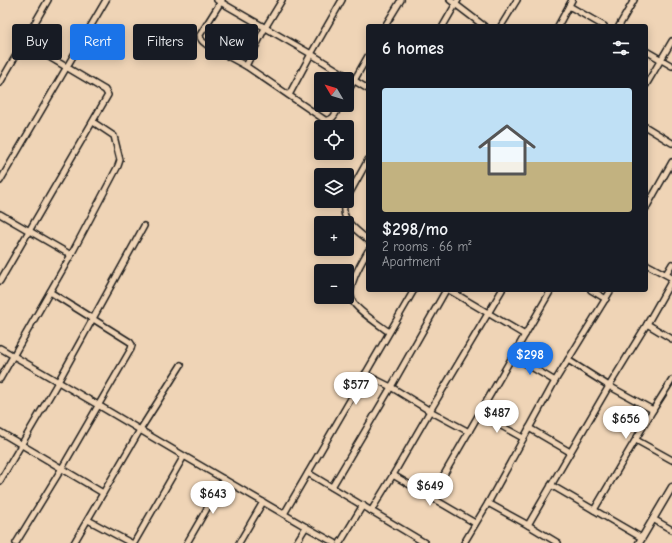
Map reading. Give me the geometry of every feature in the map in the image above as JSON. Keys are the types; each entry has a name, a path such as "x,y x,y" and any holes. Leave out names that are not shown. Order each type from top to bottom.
{"street":[{"path":"34,24 48,0"},
{"path":"0,181 106,0"},
{"path":"246,66 265,28 282,0"},
{"path":"289,95 342,0"},
{"path":"387,24 401,0"},
{"path":"450,0 457,2 482,24"},
{"path":"502,24 516,0"},
{"path":"559,24 572,0"},
{"path":"620,24 634,0"},
{"path":"336,112 333,118 325,120 246,66 207,45 200,38 200,34 220,1 340,72"},
{"path":"444,24 457,2"},
{"path":"569,6 600,24"},
{"path":"648,82 672,41"},
{"path":"648,52 672,66"},
{"path":"0,83 13,60"},
{"path":"0,281 108,95 107,92 54,60"},
{"path":"366,60 354,81 366,88"},
{"path":"0,379 71,256 120,162 114,136 93,122"},
{"path":"648,128 672,143"},
{"path":"648,204 672,162"},
{"path":"354,185 366,164"},
{"path":"345,208 346,217 350,224 366,238"},
{"path":"0,214 71,256"},
{"path":"0,481 58,382 144,226"},
{"path":"366,255 356,274 351,294 352,302 366,315 389,332"},
{"path":"666,274 672,264"},
{"path":"528,524 608,386 647,324 672,279 666,274 648,265"},
{"path":"16,543 62,468 132,345 130,342 93,318 50,292"},
{"path":"284,514 413,292"},
{"path":"332,487 445,292"},
{"path":"453,292 525,335"},
{"path":"371,511 501,292"},
{"path":"431,497 550,292"},
{"path":"594,292 606,299"},
{"path":"464,543 488,503 555,381 610,292"},
{"path":"647,324 672,339"},
{"path":"0,348 335,543"},
{"path":"513,356 555,381"},
{"path":"568,360 608,386 653,410"},
{"path":"74,543 140,430 181,366"},
{"path":"365,374 391,387 430,411 469,432"},
{"path":"594,510 672,380"},
{"path":"480,414 523,438"},
{"path":"529,428 570,452"},
{"path":"0,432 103,493"},
{"path":"636,440 672,460"},
{"path":"88,520 132,543 184,456"},
{"path":"308,473 363,505 416,541 425,543"},
{"path":"394,474 475,523"},
{"path":"187,543 224,479"},
{"path":"551,485 594,510 640,541 672,487"},
{"path":"239,543 263,502"},
{"path":"488,503 528,524 558,543"},
{"path":"340,543 363,505"},
{"path":"653,519 672,530"},
{"path":"296,543 306,527"}]}
